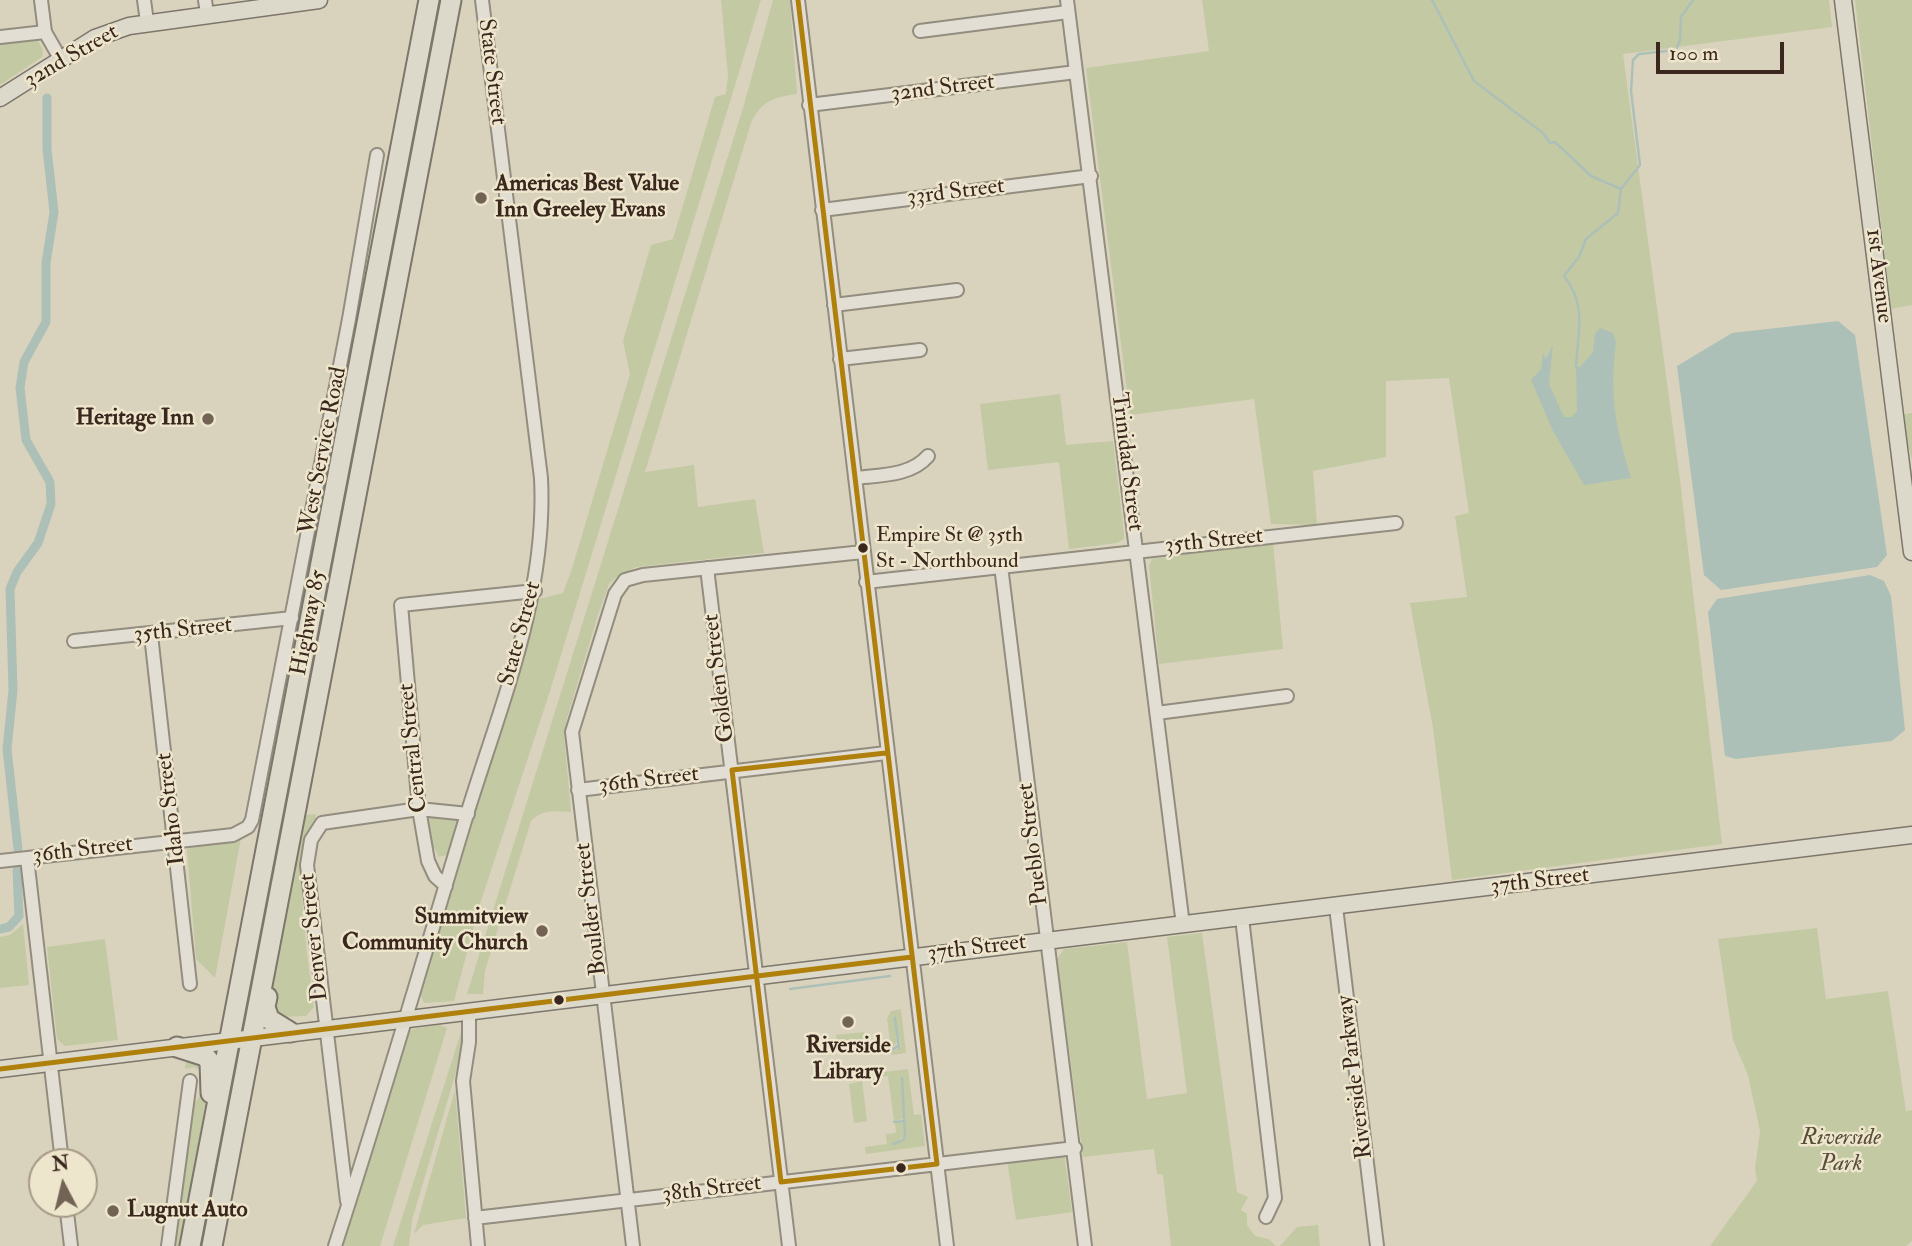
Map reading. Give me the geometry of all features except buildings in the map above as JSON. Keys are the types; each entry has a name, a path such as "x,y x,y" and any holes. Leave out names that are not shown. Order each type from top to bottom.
{"highway":[{"name":"Highway 85","path":"190,1246 429,0"},
{"name":"Highway 85","path":"212,1246 451,0"},
{"path":"283,882 284,908 265,1007 272,1023 290,1032"},
{"path":"177,1047 205,1056 210,1062 212,1085 204,1139 208,1154"}],"main road":[{"name":"32nd Street","path":"0,98 111,31 206,7 319,0"},
{"name":"1st Avenue","path":"1843,0 1912,552"},
{"name":"37th Street","path":"0,1069 324,1027 469,1012 1912,835"}],"street":[{"path":"41,0 45,32 61,60"},
{"path":"144,0 146,22"},
{"name":"State Street","path":"335,1246 535,591 542,520 541,478 482,0"},
{"path":"798,0 947,1246"},
{"path":"920,31 1067,6"},
{"name":"Trinidad Street","path":"1067,6 1091,176 1183,925"},
{"path":"0,37 45,32"},
{"name":"32nd Street","path":"809,105 1076,72"},
{"name":"West Service Road","path":"248,827 252,820 292,618 377,155"},
{"name":"33rd Street","path":"822,210 1091,176"},
{"path":"834,305 957,290"},
{"path":"840,359 920,350"},
{"path":"855,478 900,472 921,465 928,456"},
{"name":"35th Street","path":"866,582 1396,523"},
{"path":"707,568 863,552"},
{"name":"Pueblo Street","path":"1001,566 1085,1246"},
{"name":"Boulder Street","path":"633,1246 573,755 575,722 615,594 625,580 707,568"},
{"name":"Golden Street","path":"707,568 789,1246"},
{"name":"Central Street","path":"446,886 435,876 428,861 419,809 401,605 535,591"},
{"name":"35th Street","path":"74,641 151,635 292,618"},
{"name":"Idaho Street","path":"151,635 190,984"},
{"path":"1157,713 1287,696"},
{"name":"36th Street","path":"578,790 886,753"},
{"path":"419,809 468,814"},
{"name":"Denver Street","path":"348,1207 324,1027 307,865 313,834 321,822 419,809"},
{"name":"36th Street","path":"0,861 233,835 248,827"},
{"path":"27,858 60,1148"},
{"name":"Riverside Parkway","path":"1336,907 1377,1246"},
{"path":"1242,918 1275,1198 1266,1217"},
{"path":"469,1012 469,1042 463,1081 478,1246"},
{"path":"168,1246 190,1080"},
{"name":"38th Street","path":"475,1218 1075,1148"},
{"path":"68,1218 71,1246"}],"green space":[{"path":"721,0 761,0 550,691 479,907 454,1001 424,1003 419,991 539,599 563,593 571,572 630,374 623,341 651,245 673,239 715,97 726,94 728,75"},
{"path":"773,0 790,0 797,94 769,101 751,123 645,472 694,465 698,507 755,499 764,553 636,567 609,584 564,735 571,812 544,813 531,821 485,971 483,994 467,994 743,108"},
{"path":"1202,0 1829,0 1832,27 1623,54 1680,480 1722,844 1452,880 1433,728 1410,603 1467,597 1455,516 1469,513 1449,378 1386,381 1386,457 1313,471 1317,525 1271,524 1254,399 1130,415 1086,68 1209,51"},
{"path":"1855,0 1912,0 1912,305 1891,309"},
{"path":"37,39 43,50 42,57 0,85 0,43"},
{"path":"1060,394 1066,445 1113,441 1124,533 1124,539 1117,543 1069,549 1059,462 988,470 980,404"},
{"path":"1912,413 1912,461 1901,415"},
{"path":"1273,542 1283,649 1159,664 1149,566 1152,559"},
{"path":"316,814 303,859 302,884 314,1007 306,1016 279,1017 269,1005 306,815"},
{"path":"427,814 459,817 449,854 439,857 431,842"},
{"path":"241,838 215,978 196,959 187,849"},
{"path":"23,924 29,985 0,988 0,937 10,935"},
{"name":"Riverside Park","path":"1817,928 1826,999 1888,991 1906,1111 1912,1110 1912,1241 1906,1246 1710,1246 1757,1181 1755,1168 1760,1131 1748,1075 1733,1040 1718,939"},
{"path":"1202,933 1237,1192 1248,1197 1241,1210 1247,1214 1247,1225 1255,1236 1269,1239 1276,1246 1171,1246 1163,1175 1157,1174 1154,1149 1083,1157 1057,959 1064,949 1127,942 1147,1099 1187,1093 1167,937"},
{"path":"105,939 118,1040 65,1046 57,1039 47,947"},
{"path":"901,1009 906,1053 892,1055 891,1052 901,1047 895,1017 897,1042 891,1050 887,1018 891,1011"},
{"path":"439,1025 447,1028 380,1246 339,1246 407,1034 413,1029"},
{"path":"462,1029 465,1042 412,1220 409,1246 393,1246"},
{"path":"864,1032 866,1051 839,1054 836,1035"},
{"path":"186,1060 201,1066 205,1073 208,1089 180,1246 173,1246 193,1105 203,1091 203,1072 194,1067 185,1069"},
{"path":"908,1069 914,1115 921,1114 925,1146 866,1154 865,1147 887,1144 886,1134 896,1133 895,1123 904,1122 905,1133 903,1078 904,1119 894,1121 888,1076 881,1077 884,1072"},
{"path":"862,1081 867,1121 854,1123 849,1084"},
{"path":"455,1090 466,1218 423,1225 414,1234"},
{"path":"1064,1153 1072,1212 1016,1220 1007,1160"},
{"path":"1318,1225 1320,1246 1280,1246 1297,1227"}],"shaded area":[{"path":"1838,321 1855,335 1887,555 1877,567 1721,590 1704,575 1677,366 1732,333"},
{"path":"1600,328 1613,333 1616,343 1613,379 1615,412 1631,478 1584,485 1553,431 1531,380 1541,369 1543,353 1546,359 1553,345 1549,384 1564,417 1572,417 1577,411 1576,367 1580,367 1593,352 1595,334"},
{"path":"1870,575 1884,581 1891,596 1905,730 1892,741 1736,759 1725,756 1708,612 1717,599"}],"waterway":[{"path":"1432,0 1474,81 1543,133 1550,143 1555,142 1591,176 1621,189 1640,165 1631,91 1633,60 1639,54 1676,50 1680,40 1681,17 1693,0"},
{"path":"18,849 7,749 13,690 10,589 17,572 38,543 51,504 50,482 26,440 20,388 24,362 46,322 46,263 54,212 47,149 47,98"},
{"path":"1576,367 1578,308 1576,297 1564,276 1579,257 1586,239 1618,213 1621,189"},
{"path":"0,929 9,927 19,916 17,870"},
{"path":"790,989 890,976"},
{"path":"895,1018 899,1048"},
{"path":"891,1051 899,1045"},
{"path":"893,1144 903,1140 905,1136 902,1078"},
{"path":"894,1122 904,1121"}],"transit line":[{"path":"798,0 937,1164"},
{"path":"781,1182 732,770 886,753"},
{"path":"0,1069 912,957"},
{"path":"781,1182 937,1164"}],"place":[{"name":"Americas Best Value Inn Greeley Evans","path":"481,198"},
{"name":"Heritage Inn","path":"208,419"},
{"name":"Empire St @ 35th St - Northbound","path":"863,548"},
{"name":"Summitview Community Church","path":"542,931"},
{"name":"Riverside Library","path":"848,1022"},
{"name":"Lugnut Auto","path":"113,1211"}]}
